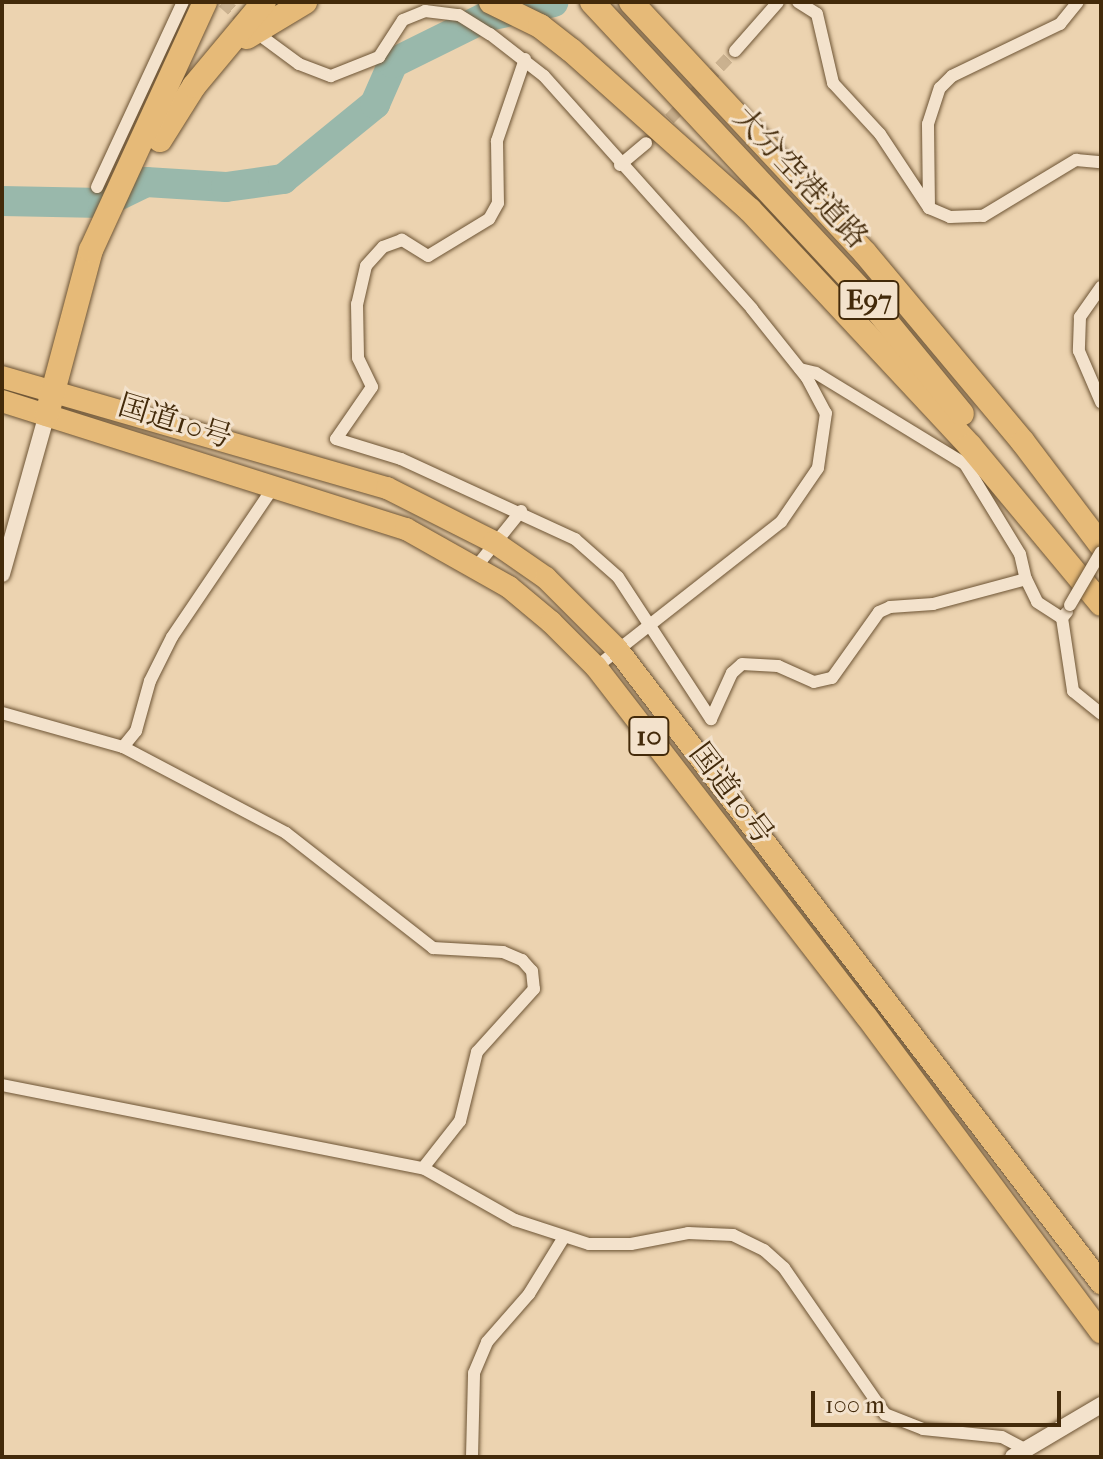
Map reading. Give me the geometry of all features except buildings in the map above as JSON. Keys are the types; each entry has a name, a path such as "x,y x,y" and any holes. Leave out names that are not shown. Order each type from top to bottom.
{"highway":[{"path":"87,275 105,256 128,201 155,117 205,2"},
{"path":"155,117 248,2"},
{"path":"50,403 105,216 140,160 264,2"},
{"path":"209,70 255,29 305,2"},
{"path":"491,2 540,26 750,210 970,446 1101,604"},
{"name":"大分空港道路","path":"592,2 863,293 1101,593"},
{"name":"大分空港道路","path":"639,10 865,253 1023,442 1101,545"},
{"name":"国道10号","path":"2,377 50,403 406,529 509,587 596,667 1014,1210 1101,1332"},
{"name":"国道10号","path":"2,401 50,403 387,488 494,542 546,578 617,649 1101,1283"}],"street":[{"path":"97,187 183,2"},
{"path":"735,51 778,2"},
{"path":"798,2 817,14 833,83 880,134 929,208 950,217 983,216 1076,160 1101,162"},
{"path":"929,208 928,124 940,88 952,76 1060,24 1078,2"},
{"path":"261,36 316,73 345,74 379,57 410,16 435,9 459,15 490,34 525,59 620,165 800,369 826,413 818,468 804,493 760,542 651,621 596,667"},
{"path":"525,59 497,141 498,203 489,219 428,256 402,240 383,247 366,266 357,304 358,358 372,387 336,439 401,459 521,511 575,539 618,577 651,621 685,685 711,719 732,673 742,664 778,666 822,682 842,670 879,612 933,604 1026,579"},
{"path":"620,165 646,143"},
{"path":"1101,287 1080,317 1079,351 1101,402"},
{"path":"800,369 816,373 965,464 1020,554 1026,579 1037,602 1062,618"},
{"path":"2,574 50,403"},
{"path":"123,747 136,731 150,681 172,637 261,513 275,485"},
{"path":"476,567 521,511"},
{"path":"1101,552 1062,618 1073,691 1101,714"},
{"path":"2,713 123,747 300,842 433,948 513,954 532,971 534,989 477,1052 460,1121 423,1168"},
{"path":"2,1085 423,1168 515,1220 589,1244 631,1244 688,1233 733,1235 764,1250 784,1268 885,1414 923,1429 980,1433 1018,1453 1101,1405"},
{"path":"472,1457 474,1373 487,1342 529,1294 564,1237"}],"waterway":[{"path":"2,201 103,203 146,182 226,187 283,179 375,104 393,63 488,16 554,2"}],"tunnel":[{"path":"223,2 250,26"},
{"path":"657,132 735,51"}]}
